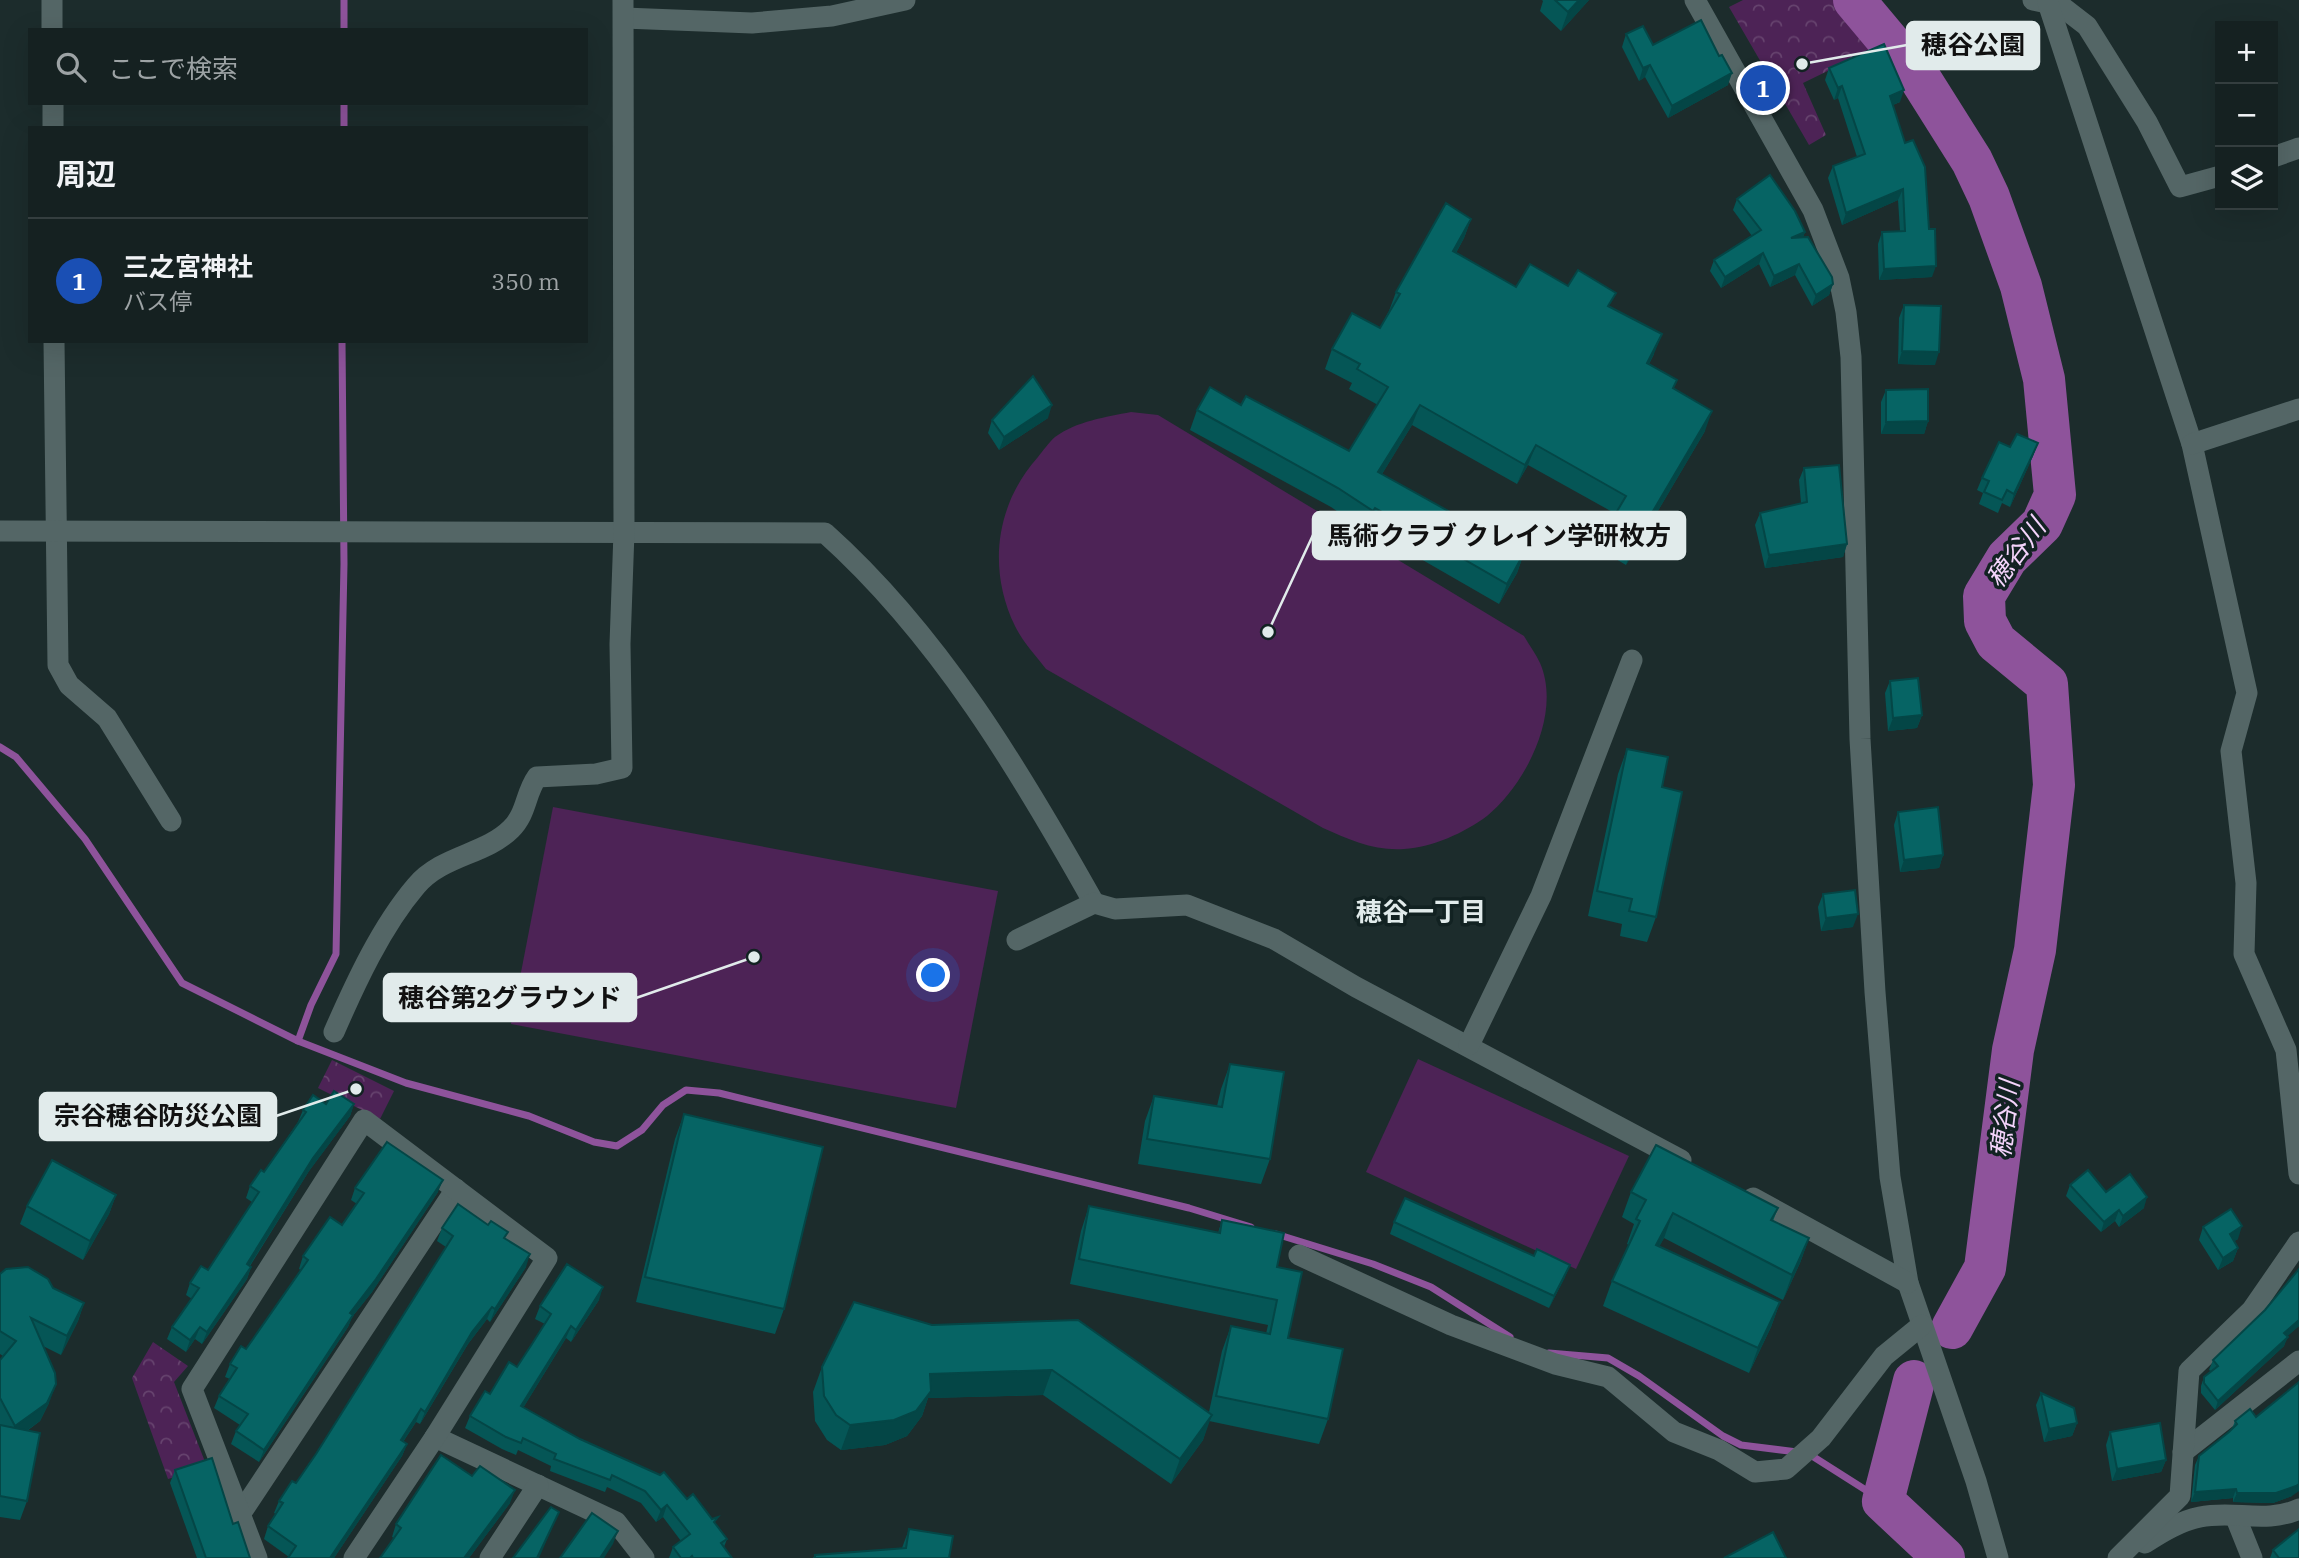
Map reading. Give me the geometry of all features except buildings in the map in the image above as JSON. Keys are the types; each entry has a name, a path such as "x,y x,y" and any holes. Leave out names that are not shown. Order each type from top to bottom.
{"street":[{"path":"52,0 52,28"},
{"path":"334,1031 357,979 416,886 447,861 486,845 510,830 526,810 530,788 537,777 596,774 622,768 620,644 624,532 623,9 752,23 832,16 905,0"},
{"path":"2215,177 2180,187 2147,121 2087,26 2061,6 2040,2 2192,444 2247,693 2231,751 2246,883 2244,954 2286,1050 2299,1174"},
{"path":"1704,3 1813,210 1839,278 1846,312 1851,357 1860,739 1875,992 1891,1177 1908,1283 1976,1481 1998,1558"},
{"path":"52,105 53,126"},
{"path":"2278,155 2299,148"},
{"path":"54,343 58,665 69,685 107,718 171,821"},
{"path":"2192,444 2299,409"},
{"path":"0,531 825,533 869,572 962,688 1052,827 1094,903"},
{"path":"1469,1045 1541,896 1632,660"},
{"path":"1017,940 1094,903 1115,909 1187,905 1274,939 1356,987 1701,1170"},
{"path":"257,1558 192,1389 364,1120 547,1258 435,1437 354,1558"},
{"path":"241,1513 456,1189"},
{"path":"1737,1190 1908,1283"},
{"path":"2120,1558 2180,1496 2189,1371 2252,1310 2299,1242"},
{"path":"1299,1255 1451,1325 1555,1364 1608,1377 1674,1432 1719,1450 1755,1472 1786,1469 1795,1462 1821,1438 1884,1356 1922,1325"},
{"path":"2183,1452 2299,1361"},
{"path":"435,1437 616,1522 637,1555"},
{"path":"489,1558 538,1485"},
{"path":"2120,1558 2167,1529 2201,1517 2283,1516 2299,1509"},
{"path":"2236,1518 2252,1558"}],"green space":[{"path":"1743,0 1862,0 1881,45 1803,83 1826,135 1809,145 1729,7"},
{"path":"1131,412 1158,415 1524,636 1540,663 1546,683 1543,725 1527,767 1515,786 1487,816 1458,833 1426,845 1393,849 1362,844 1323,828 1046,669 1018,632 1006,604 999,559 1005,516 1024,475 1055,437 1082,423"},
{"path":"553,807 998,891 956,1108 511,1024"},
{"path":"1418,1059 1629,1156 1576,1269 1366,1172"},
{"path":"332,1060 394,1091 380,1119 318,1088"},
{"path":"153,1342 188,1366 174,1382 207,1467 168,1479 132,1378"}],"waterway":[{"path":"344,0 344,28"},
{"name":"穂谷川","path":"1854,0 1921,80 1972,161 1989,197 2021,286 2044,379 2055,495 2042,524 2007,558 1984,596 1985,621 1996,642 2047,684 2054,785 2035,950 2013,1050 1985,1268 1952,1328"},
{"path":"344,105 344,126"},
{"path":"298,1041 311,1005 336,954 344,564 342,343"},
{"path":"0,747 16,757 85,839 182,983 298,1041 406,1083 529,1116 594,1142 617,1146 642,1130 663,1105 686,1090 719,1093 1189,1208 1251,1227"},
{"path":"1276,1234 1373,1264 1431,1287 1510,1337"},
{"path":"1549,1353 1608,1358 1639,1376 1723,1436 1741,1445 1797,1452"},
{"name":"穂谷川","path":"1914,1381 1883,1501 1944,1558"},
{"path":"1809,1454 1883,1501"}],"place":[{"name":"穂谷公園","path":"1802,64"},
{"name":"三之宮神社","path":"1763,88"},
{"name":"馬術クラブ クレイン学研枚方","path":"1268,632"},
{"name":"穂谷第2グラウンド","path":"754,957"},
{"name":"宗谷穂谷防災公園","path":"356,1089"}],"district":[{"name":"穂谷一丁目","path":"1421,912"}]}
